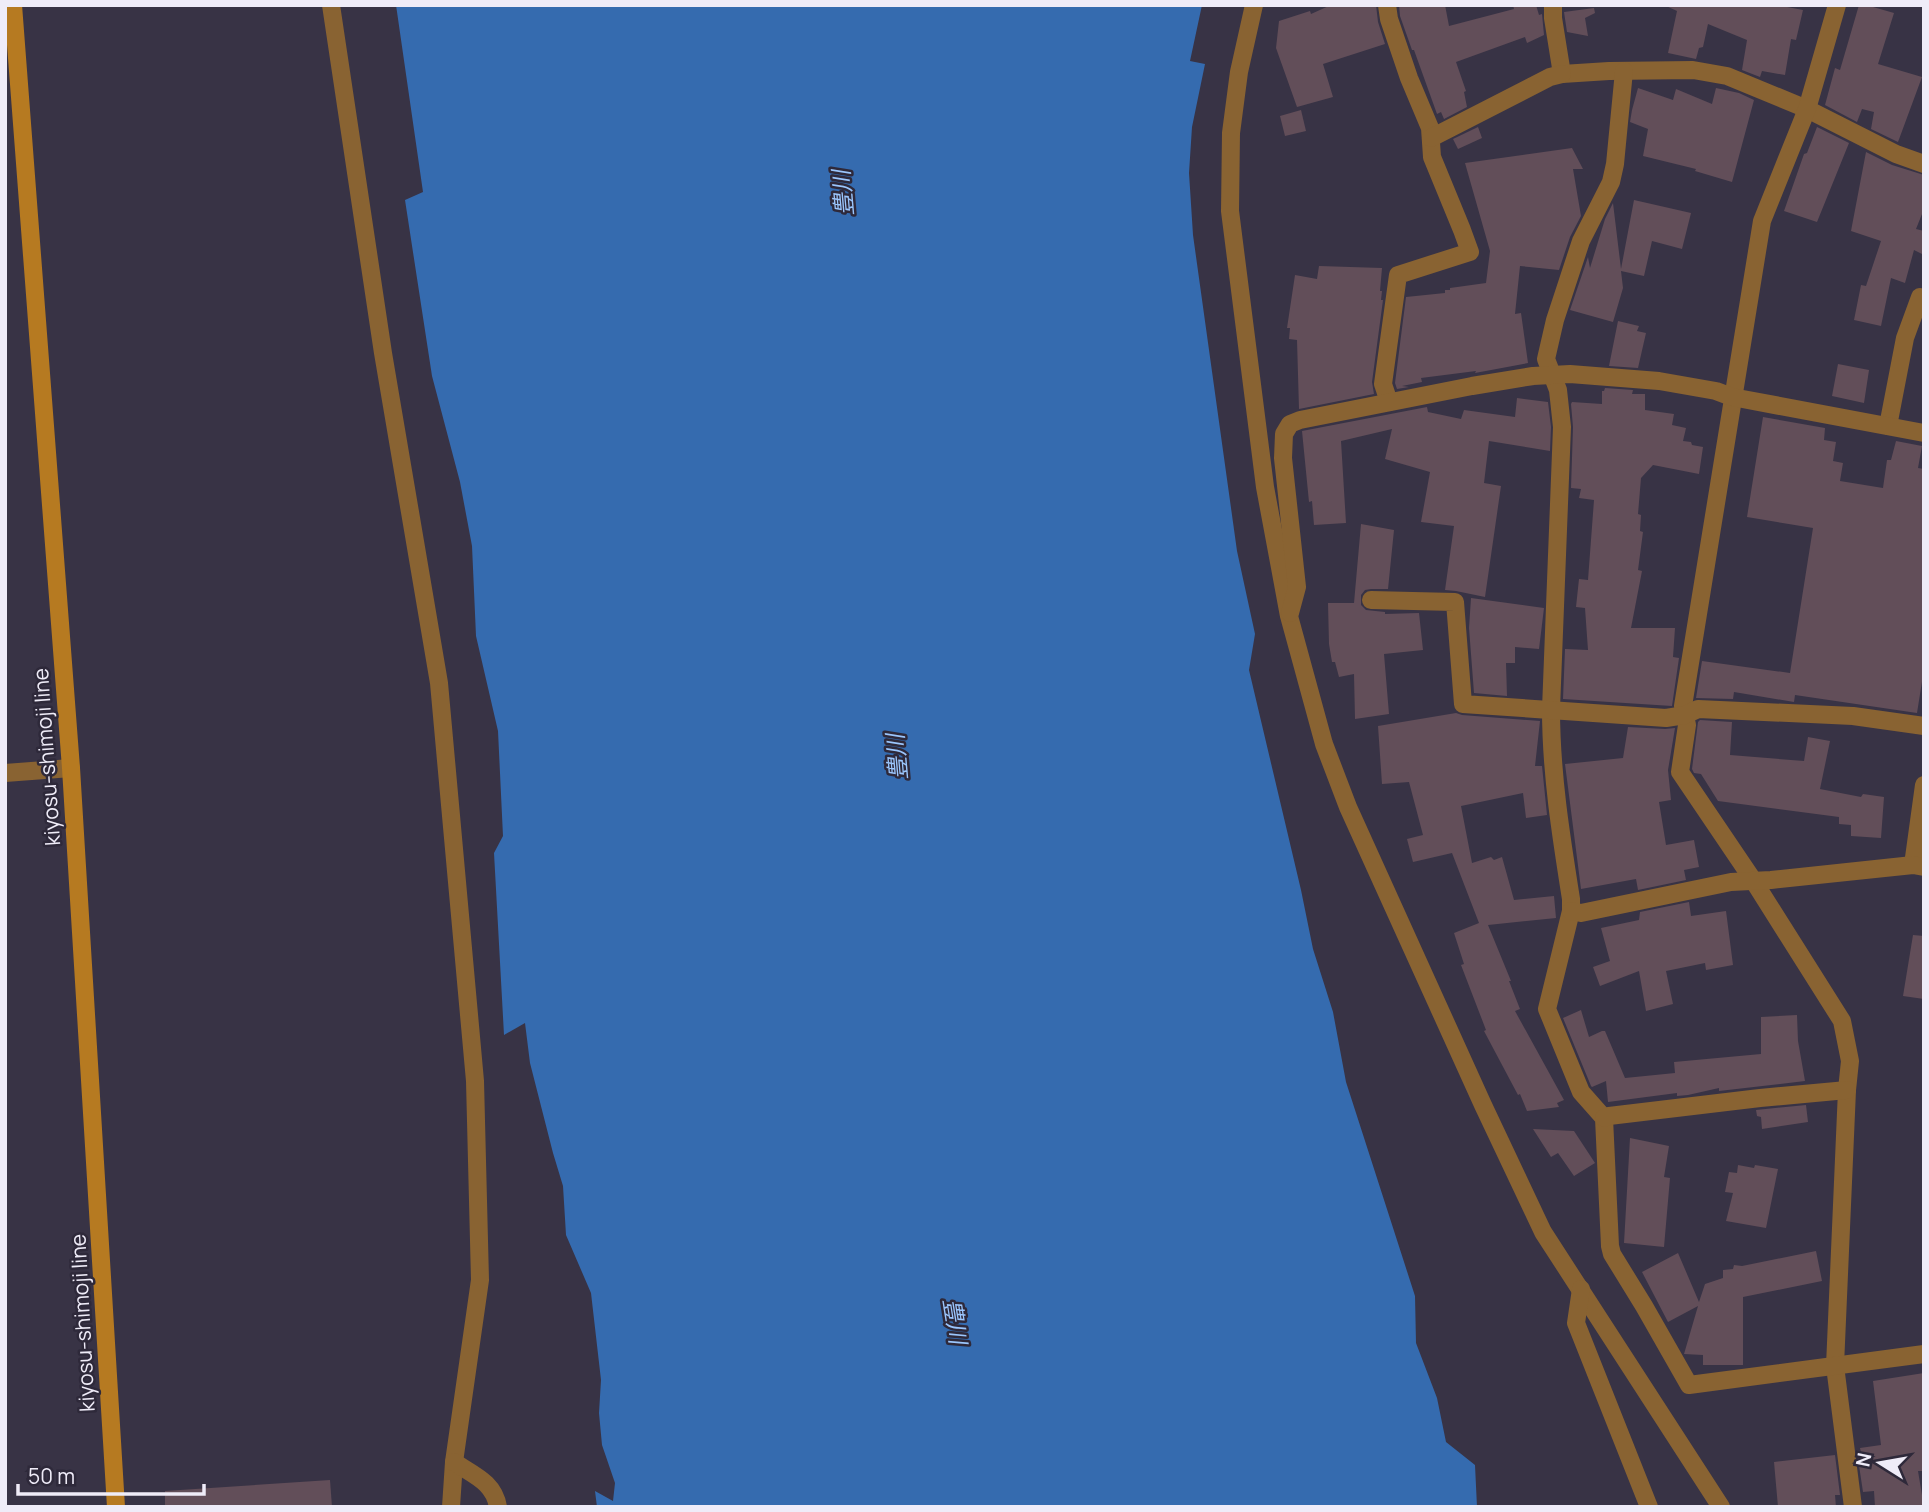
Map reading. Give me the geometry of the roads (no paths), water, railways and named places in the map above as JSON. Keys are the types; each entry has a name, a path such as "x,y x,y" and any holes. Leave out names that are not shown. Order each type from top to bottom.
{"main road":[{"name":"kiyosu-shimoji line","path":"12,5 71,768 116,1507"}],"street":[{"path":"331,5 383,353 439,682 475,1081 480,1280 454,1462 451,1507"},
{"path":"1254,5 1239,72 1231,133 1230,211 1265,487 1289,616 1324,744 1348,807 1543,1232 1721,1507"},
{"path":"1387,5 1389,19 1409,78 1430,128 1432,157 1470,252 1398,275 1383,384 1389,402"},
{"path":"1553,5 1563,74"},
{"path":"1837,5 1807,109 1762,221 1683,706 1687,725 1680,772 1753,880 1842,1021 1850,1061 1835,1366 1853,1507"},
{"path":"1431,138 1550,77 1563,74 1692,70 1727,75 1807,109 1896,154 1924,164"},
{"path":"1624,71 1611,182 1581,241 1555,320 1546,359 1558,390 1562,427 1551,749 1572,911 1546,1009 1581,1093 1604,1118 1612,1254 1689,1385 1924,1353"},
{"path":"1888,426 1905,338 1920,297"},
{"path":"1289,616 1297,587 1283,458 1284,434 1290,424 1300,420 1484,384 1570,374 1660,381 1924,433"},
{"path":"1371,600 1455,602 1463,704 1666,718 1685,715 1698,709 1825,714 1924,726"},
{"path":"5,773 71,768"},
{"path":"1572,911 1581,912 1731,882 1918,866 1924,785"},
{"path":"1604,1118 1847,1090"},
{"path":"1581,1289 1576,1323 1649,1507"},
{"path":"454,1462 489,1484 498,1507"}],"water":[{"name":"豊川","path":"396,5 1202,5 1190,61 1205,64 1192,127 1189,173 1193,235 1237,551 1255,634 1249,670 1313,949 1333,1012 1346,1082 1415,1296 1416,1343 1437,1398 1446,1442 1475,1465 1477,1507 597,1507 595,1491 613,1501 615,1483 602,1445 599,1413 601,1380 591,1293 566,1235 563,1186 530,1063 525,1023 504,1035 494,853 503,836 498,731 476,636 472,546 460,482 432,376 405,200 423,192"}]}
